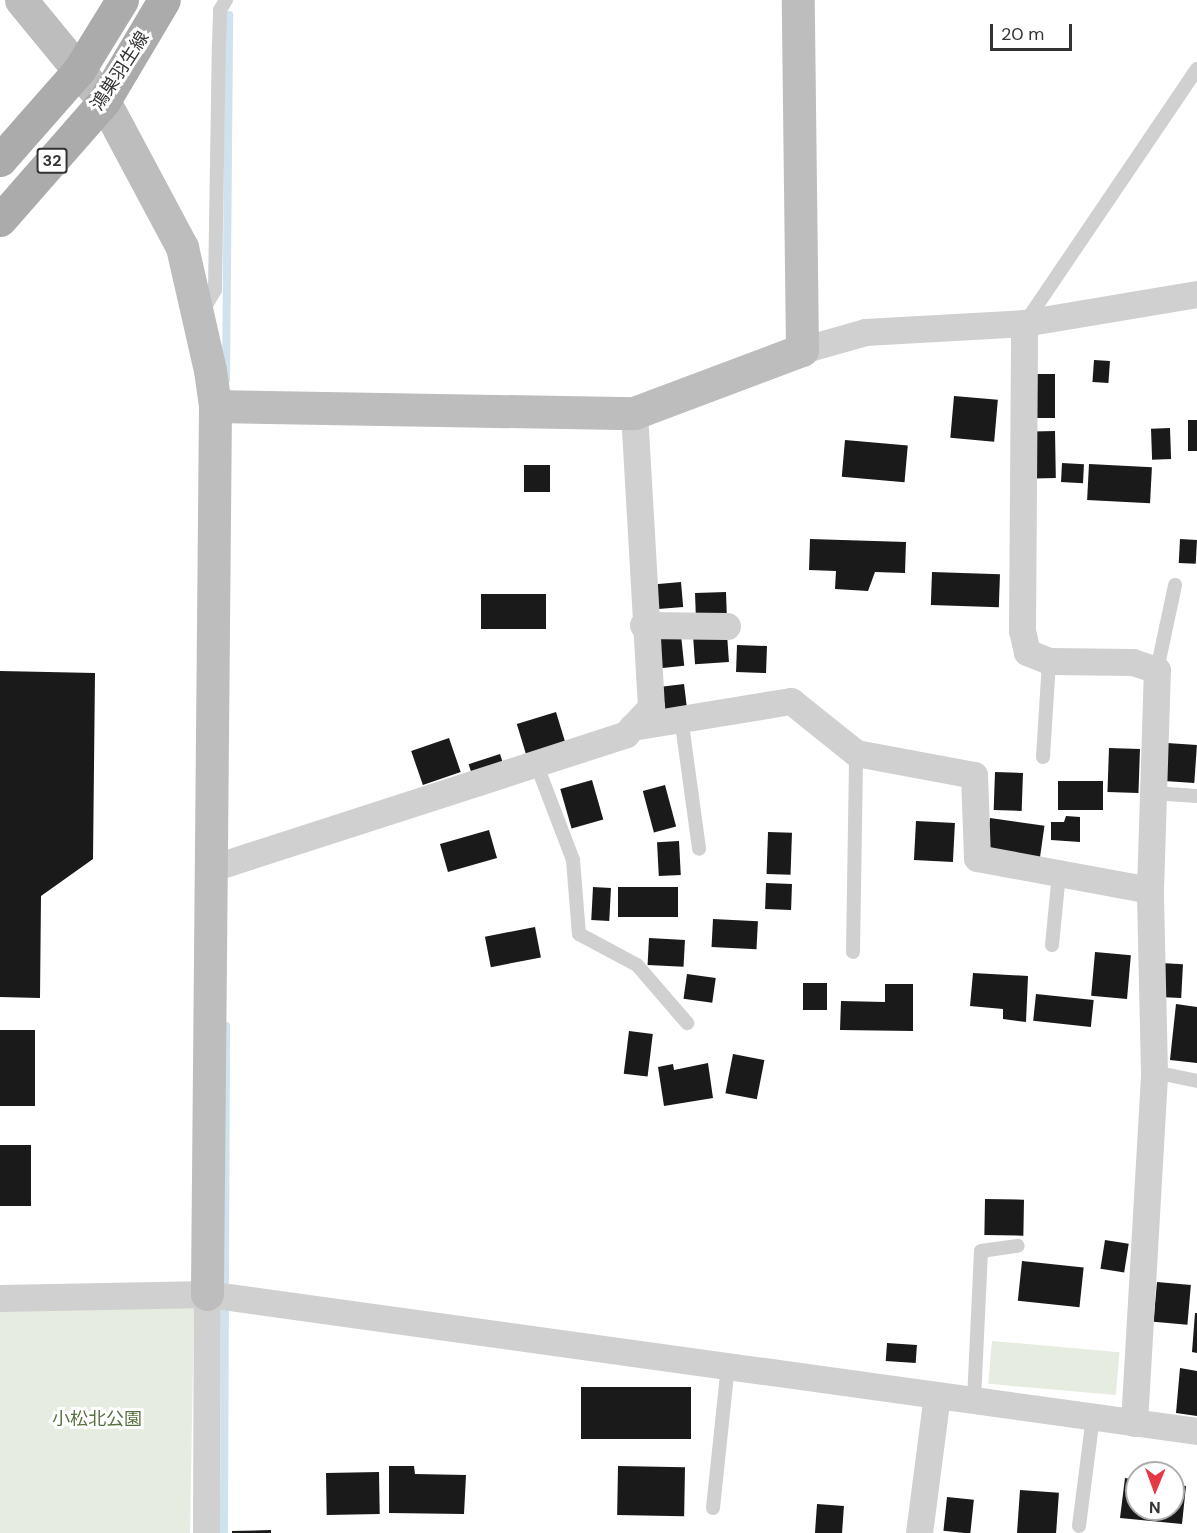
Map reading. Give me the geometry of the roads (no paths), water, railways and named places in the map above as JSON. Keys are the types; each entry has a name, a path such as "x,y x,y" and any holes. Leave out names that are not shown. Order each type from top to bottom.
{"main road":[{"name":"鴻巣羽生線","path":"0,160 80,70 122,0"},
{"name":"鴻巣羽生線","path":"0,220 104,101 164,0"}],"street":[{"path":"21,0 104,101 182,247 199,319 215,406 208,869 206,1533"},
{"path":"798,0 802,350"},
{"path":"215,406 634,413 802,350 865,332 1024,323 1197,294"},
{"path":"1024,323 1022,631 1027,651 1049,661 1133,662 1157,670 1150,890 1154,1072 1134,1423"},
{"path":"208,869 626,734 651,707 643,625 634,413"},
{"path":"643,625 727,626"},
{"path":"632,727 681,717 790,701 856,753 974,776 977,858 1150,890"},
{"path":"0,1298 207,1294 1197,1431"},
{"path":"919,1533 937,1395"}],"lane":[{"path":"199,319 215,290 220,10 226,0"},
{"path":"1024,323 1197,69"},
{"path":"1157,670 1175,585"},
{"path":"1043,757 1049,661"},
{"path":"681,717 699,849"},
{"path":"853,951 856,753"},
{"path":"536,763 573,860 579,934 637,965 687,1023"},
{"path":"1153,793 1197,796"},
{"path":"1052,945 1059,873"},
{"path":"1154,1072 1197,1081"},
{"path":"974,1400 981,1251 1018,1246"},
{"path":"712,1508 728,1366"},
{"path":"1079,1526 1093,1417"}],"waterway":[{"path":"226,380 229,15"},
{"path":"224,1533 226,1026"}],"park label":[{"name":"小松北公園","path":"97,1419"}]}
